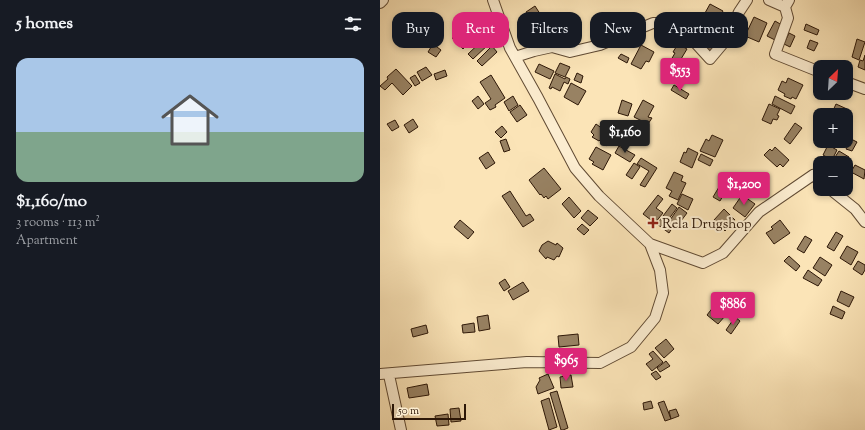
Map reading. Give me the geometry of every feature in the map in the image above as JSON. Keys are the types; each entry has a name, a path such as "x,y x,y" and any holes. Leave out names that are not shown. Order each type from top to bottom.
{"street":[{"path":"493,0 510,48 575,168 598,196 650,244 703,263 723,253 759,212 813,175"},
{"path":"515,57 552,47 570,52 600,45 653,23 661,23 690,37 710,59 726,40 739,12 747,0"},
{"path":"769,0 787,3 788,18 775,54 813,69"},
{"path":"853,85 865,89"},
{"path":"839,196 855,209 865,222"},
{"path":"401,430 384,375 527,362 600,363 631,347 655,318 663,293 660,270 650,244"}],"building":[{"path":"710,4 723,11 722,12 706,12"},
{"path":"535,6 539,12 526,12"},
{"path":"754,17 767,23 759,42 748,37 748,30"},
{"path":"775,21 782,25 775,40 767,36"},
{"path":"806,24 819,30 817,35 804,30"},
{"path":"789,33 795,36 790,47 784,44"},
{"path":"857,39 865,42 859,60 852,57"},
{"path":"810,40 818,43 814,51 807,48"},
{"path":"430,48 438,48 441,50 436,57 428,52"},
{"path":"474,48 485,48 473,59 468,54"},
{"path":"490,48 494,48 497,52 482,66 477,61"},
{"path":"639,48 646,48 654,52 649,62 646,61 641,69 631,64"},
{"path":"676,48 687,49 678,64 671,60 675,53 673,52"},
{"path":"707,48 716,48 713,53 706,50"},
{"path":"621,54 629,58 627,63 618,58"},
{"path":"865,55 865,70 858,67 860,60 863,61"},
{"path":"560,63 570,67 565,77 555,73"},
{"path":"539,64 554,71 550,79 535,72"},
{"path":"426,67 432,75 422,81 417,72"},
{"path":"396,69 412,86 403,95 392,83 385,90 380,86"},
{"path":"445,70 447,76 436,80 434,74"},
{"path":"577,73 583,76 581,83 574,80"},
{"path":"555,74 565,79 566,77 570,79 568,84 564,82 560,91 552,87 551,89 549,88"},
{"path":"415,75 420,83 415,86 410,78"},
{"path":"491,75 505,98 495,105 496,107 490,110 485,103 491,99 480,82"},
{"path":"788,78 803,85 796,99 792,97 791,99 784,96 785,94 778,90 782,81 786,83"},
{"path":"571,83 586,91 578,105 564,97"},
{"path":"674,85 689,94 686,99 671,90"},
{"path":"478,96 484,104 478,109 472,101"},
{"path":"513,96 518,105 509,111 504,102"},
{"path":"775,96 795,106 791,114 772,104"},
{"path":"622,100 632,104 628,116 618,113"},
{"path":"643,100 654,106 648,117 652,118 648,124 634,117"},
{"path":"769,104 780,109 777,115 779,116 777,120 773,119 771,124 762,120"},
{"path":"836,104 845,108 834,108"},
{"path":"520,105 527,115 517,122 510,112"},
{"path":"413,119 418,127 409,133 404,125"},
{"path":"395,120 399,127 392,131 387,124"},
{"path":"627,123 631,126 630,128 636,132 628,146 622,142 621,144 616,141"},
{"path":"795,123 802,128 790,144 784,139"},
{"path":"596,124 614,137 607,146 600,140 599,141 592,137 594,135 591,132"},
{"path":"502,126 507,132 501,138 495,132"},
{"path":"712,135 723,140 715,157 700,151 706,139 709,141"},
{"path":"506,139 510,150 504,152 500,141"},
{"path":"853,140 857,142 852,151 846,149 853,148"},
{"path":"619,146 635,155 630,162 615,153"},
{"path":"596,147 611,155 603,170 592,164 594,162 589,159"},
{"path":"775,147 789,160 783,167 780,164 777,167 764,155 770,149 772,151"},
{"path":"688,148 698,153 692,168 680,162 684,152 686,153"},
{"path":"826,148 833,148 837,150 834,156 823,155"},
{"path":"839,151 847,156 836,156"},
{"path":"488,152 495,163 486,169 479,158"},
{"path":"701,154 713,160 710,166 698,160"},
{"path":"641,158 657,168 645,187 640,185 649,171 637,164"},
{"path":"634,163 640,167 632,179 626,175"},
{"path":"855,165 865,170 864,179 853,173"},
{"path":"544,168 561,189 548,199 546,196 544,198 541,194 540,195 529,180"},
{"path":"674,172 683,176 681,181 686,183 678,200 669,196 672,191 666,188"},
{"path":"742,175 749,181 742,188 736,183"},
{"path":"723,186 727,189 720,201 713,197 719,187 722,188"},
{"path":"510,191 526,216 530,214 534,220 523,227 502,196"},
{"path":"682,194 693,199 688,210 677,204"},
{"path":"658,195 663,199 656,208 663,213 655,223 643,214"},
{"path":"742,195 755,204 745,217 733,208"},
{"path":"569,197 581,211 574,218 562,204"},
{"path":"672,204 677,208 668,220 674,225 669,233 657,224"},
{"path":"679,207 687,213 678,225 670,220"},
{"path":"724,209 735,220 725,231 714,220"},
{"path":"588,210 598,218 590,226 581,218"},
{"path":"460,220 474,232 468,239 454,227"},
{"path":"780,220 790,233 774,244 766,233 773,229 771,227"},
{"path":"582,224 589,230 584,235 577,229"},
{"path":"836,232 843,236 834,251 827,247"},
{"path":"805,236 812,240 804,253 797,249"},
{"path":"548,241 556,245 557,243 563,248 559,257 557,256 554,260 547,257 546,259 539,251 542,245"},
{"path":"847,246 858,252 851,265 840,258"},
{"path":"789,256 800,266 796,271 784,261"},
{"path":"820,257 832,265 825,276 813,268"},
{"path":"858,261 865,265 865,270 862,275 853,269"},
{"path":"808,270 822,280 818,286 803,278"},
{"path":"505,279 510,287 504,291 499,283"},
{"path":"523,282 529,291 513,300 508,291"},
{"path":"841,291 854,297 849,307 837,301"},
{"path":"719,295 733,307 718,324 707,315 714,306 712,304"},
{"path":"833,306 845,312 842,319 830,314"},
{"path":"488,315 490,329 479,331 477,317"},
{"path":"735,317 740,321 731,334 726,330"},
{"path":"474,323 475,332 463,333 462,325"},
{"path":"426,325 428,333 413,337 411,329"},
{"path":"578,334 579,345 559,347 558,336"},
{"path":"666,339 674,349 664,358 655,348"},
{"path":"653,351 663,362 652,371 646,364 653,359 649,354"},
{"path":"666,361 670,366 660,372 657,368"},
{"path":"656,371 661,377 656,380 651,374"},
{"path":"548,374 554,388 538,394 536,387 540,380 539,378"},
{"path":"571,375 573,387 561,388 560,377"},
{"path":"427,384 429,395 409,398 407,388"},
{"path":"557,391 568,428 563,430 561,430 550,393"},
{"path":"549,398 557,427 549,430 541,401"},
{"path":"651,401 653,408 644,410 643,403"},
{"path":"664,401 671,419 665,421 658,403"},
{"path":"459,408 461,421 451,422 450,409"},
{"path":"676,409 679,416 671,419 669,411"},
{"path":"448,414 449,425 437,426 435,416"}],"place":[{"name":"Rela Drugshop","path":"653,223"}]}
